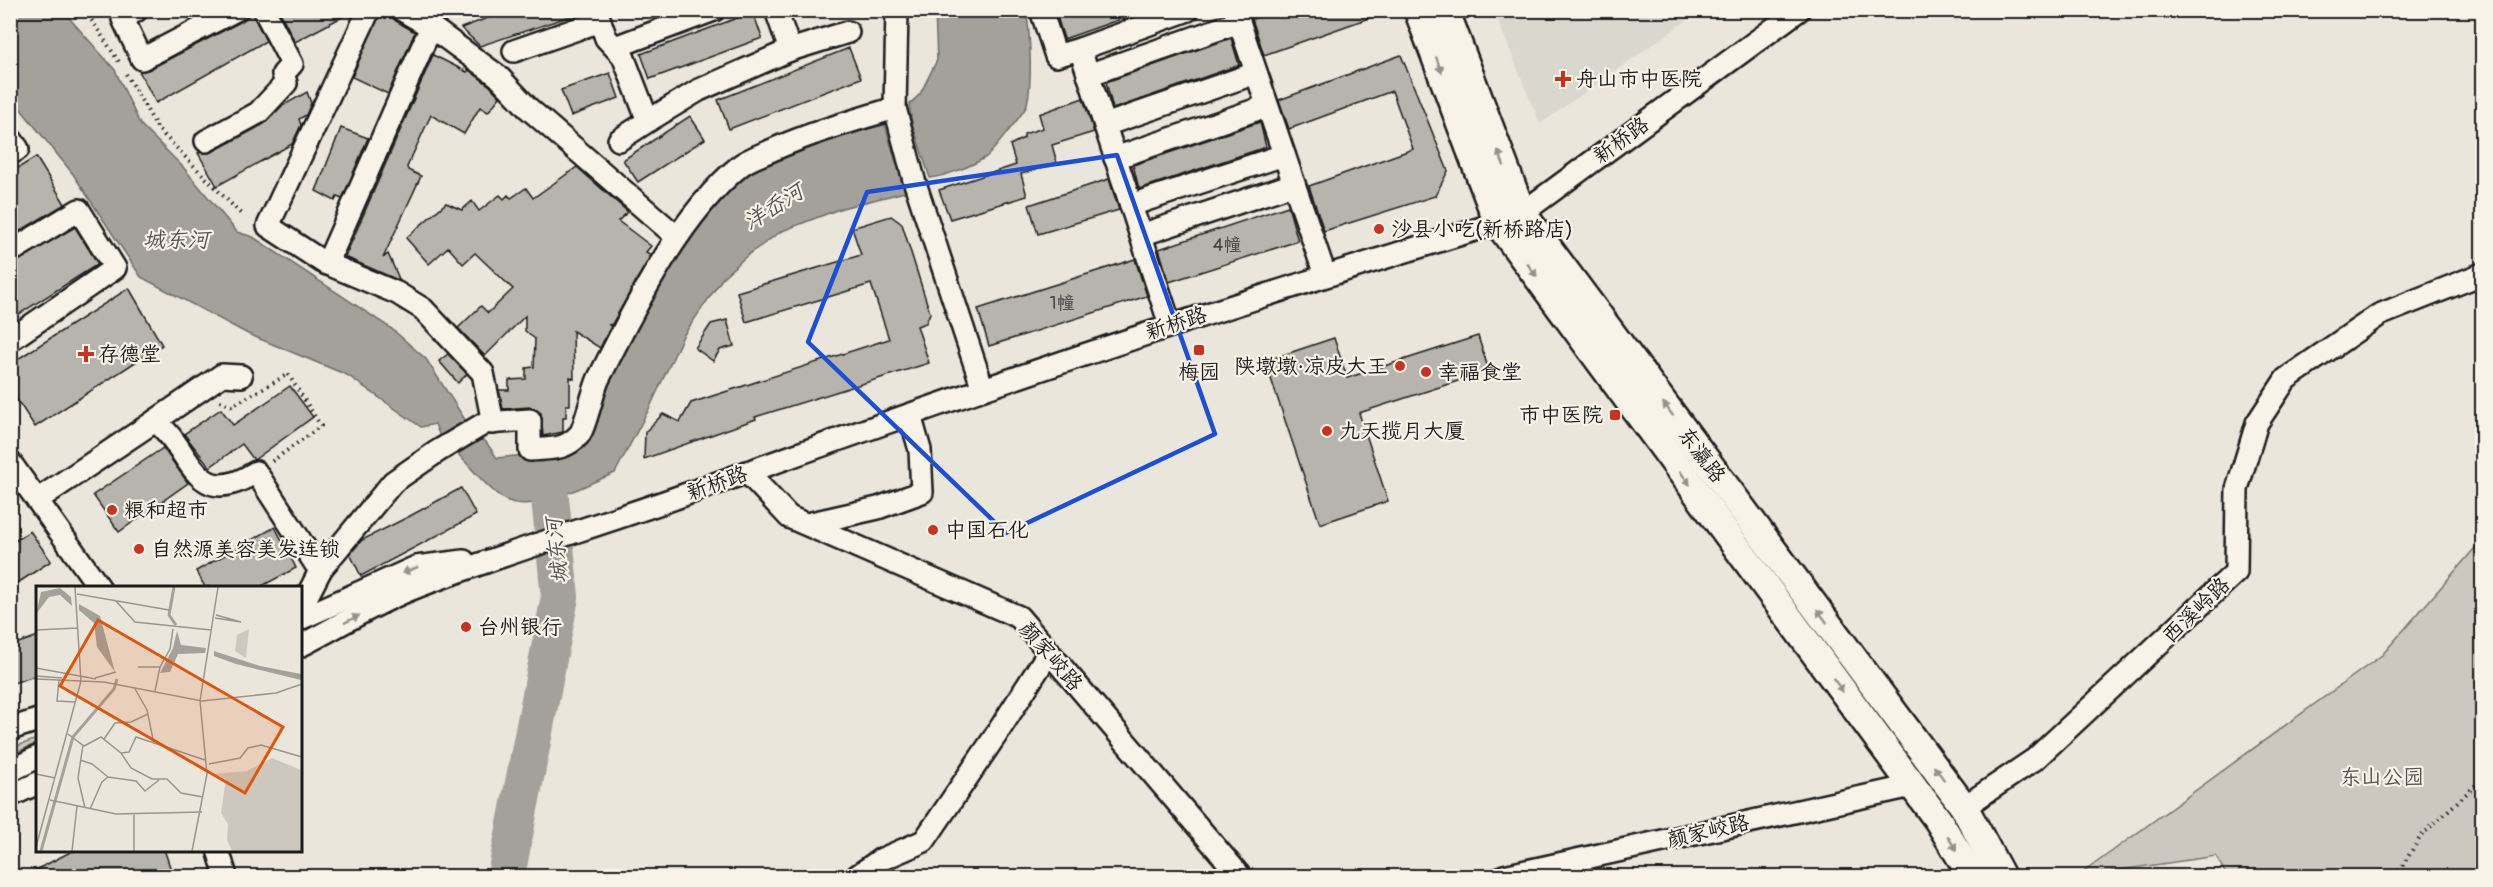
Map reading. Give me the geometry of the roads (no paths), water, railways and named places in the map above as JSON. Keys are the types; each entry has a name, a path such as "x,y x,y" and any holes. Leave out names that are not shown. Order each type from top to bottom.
{"main road":[{"name":"东瀛路","path":"1418,10 1510,218 1938,820 1972,876"},
{"name":"东瀛路","path":"1444,10 1510,218 1964,807 2001,876"}],"street":[{"path":"137,10 123,19 142,59 237,10"},
{"path":"206,141 258,113 286,83 283,74 292,64 264,10"},
{"path":"369,10 268,226 327,264 397,293 423,309 483,373 489,423"},
{"path":"402,10 431,27 498,76 528,108 677,237"},
{"path":"615,47 714,10"},
{"path":"776,10 790,50"},
{"path":"897,10 895,108 914,180 983,389"},
{"path":"1041,10 1056,56 1188,10"},
{"name":"新桥路","path":"302,645 411,589 509,554 650,508 1170,325 1325,274 1510,218 1799,10"},
{"path":"514,51 601,14 606,38 623,56 648,121"},
{"path":"1088,75 1237,16 1325,274"},
{"path":"327,264 431,27"},
{"path":"620,140 699,90 790,50 848,32"},
{"path":"1080,49 1170,325"},
{"path":"1105,125 1256,73"},
{"path":"1115,158 1267,106"},
{"path":"302,606 320,572 355,525 393,482 438,451 489,423 530,420 530,450 567,447 582,433 590,398 598,381 631,317 677,237 705,199 743,164 800,138 895,108"},
{"path":"10,138 18,149 10,154"},
{"path":"1131,205 1284,155"},
{"path":"1141,235 1294,184"},
{"path":"10,252 79,210 115,268 10,340"},
{"name":"西溪岭路","path":"1964,807 2035,759 2236,572 2237,489 2257,423 2286,379 2379,315 2482,274"},
{"path":"37,500 222,375 241,376"},
{"path":"807,525 878,508 922,492 920,450 910,415"},
{"path":"155,421 165,428 202,480 213,485 240,482 256,472 320,572"},
{"path":"10,462 98,586"},
{"name":"颜家峧路","path":"747,472 789,517 1019,617 1240,876"},
{"name":"新桥路","path":"302,618 416,567 509,554"},
{"path":"857,876 880,860 924,841 1049,652"},
{"path":"10,729 36,721"},
{"path":"10,771 36,758"},
{"path":"10,796 36,784"},
{"name":"颜家峧路","path":"1504,876 1912,786"},
{"path":"220,851 226,876"}],"water":[{"name":"城东河","path":"10,11 63,11 115,70 140,124 183,167 237,232 253,237 392,329 426,359 469,426 444,440 435,424 421,427 347,375 248,334 141,277 73,174 11,97"},
{"path":"935,11 1026,11 1030,45 1030,73 1026,107 989,154 959,170 930,178 912,123 909,105 920,94 937,60"},
{"name":"洋岙河","path":"885,125 905,192 842,208 782,231 749,254 724,276 683,336 650,407 615,473 558,497 527,504 501,497 455,451 477,437 486,442 497,458 572,450 647,305 691,230 718,195 742,176 780,156 823,140"}],"waterway":[{"name":"城东河","path":"506,876 560,597 548,478 520,484"}],"place":[{"name":"舟山市中医院","path":"1563,79"},
{"name":"沙县小吃(新桥路店)","path":"1379,229"},
{"name":"梅园","path":"1199,350"},
{"name":"存德堂","path":"86,354"},
{"name":"陕墩墩·凉皮大王","path":"1400,366"},
{"name":"幸福食堂","path":"1426,372"},
{"name":"市中医院","path":"1615,415"},
{"name":"九天揽月大厦","path":"1327,431"},
{"name":"粮和超市","path":"112,510"},
{"name":"中国石化","path":"933,530"},
{"name":"自然源美容美发连锁","path":"139,549"},
{"name":"台州银行","path":"466,627"}],"park label":[{"name":"东山公园","path":"2382,777"}]}
